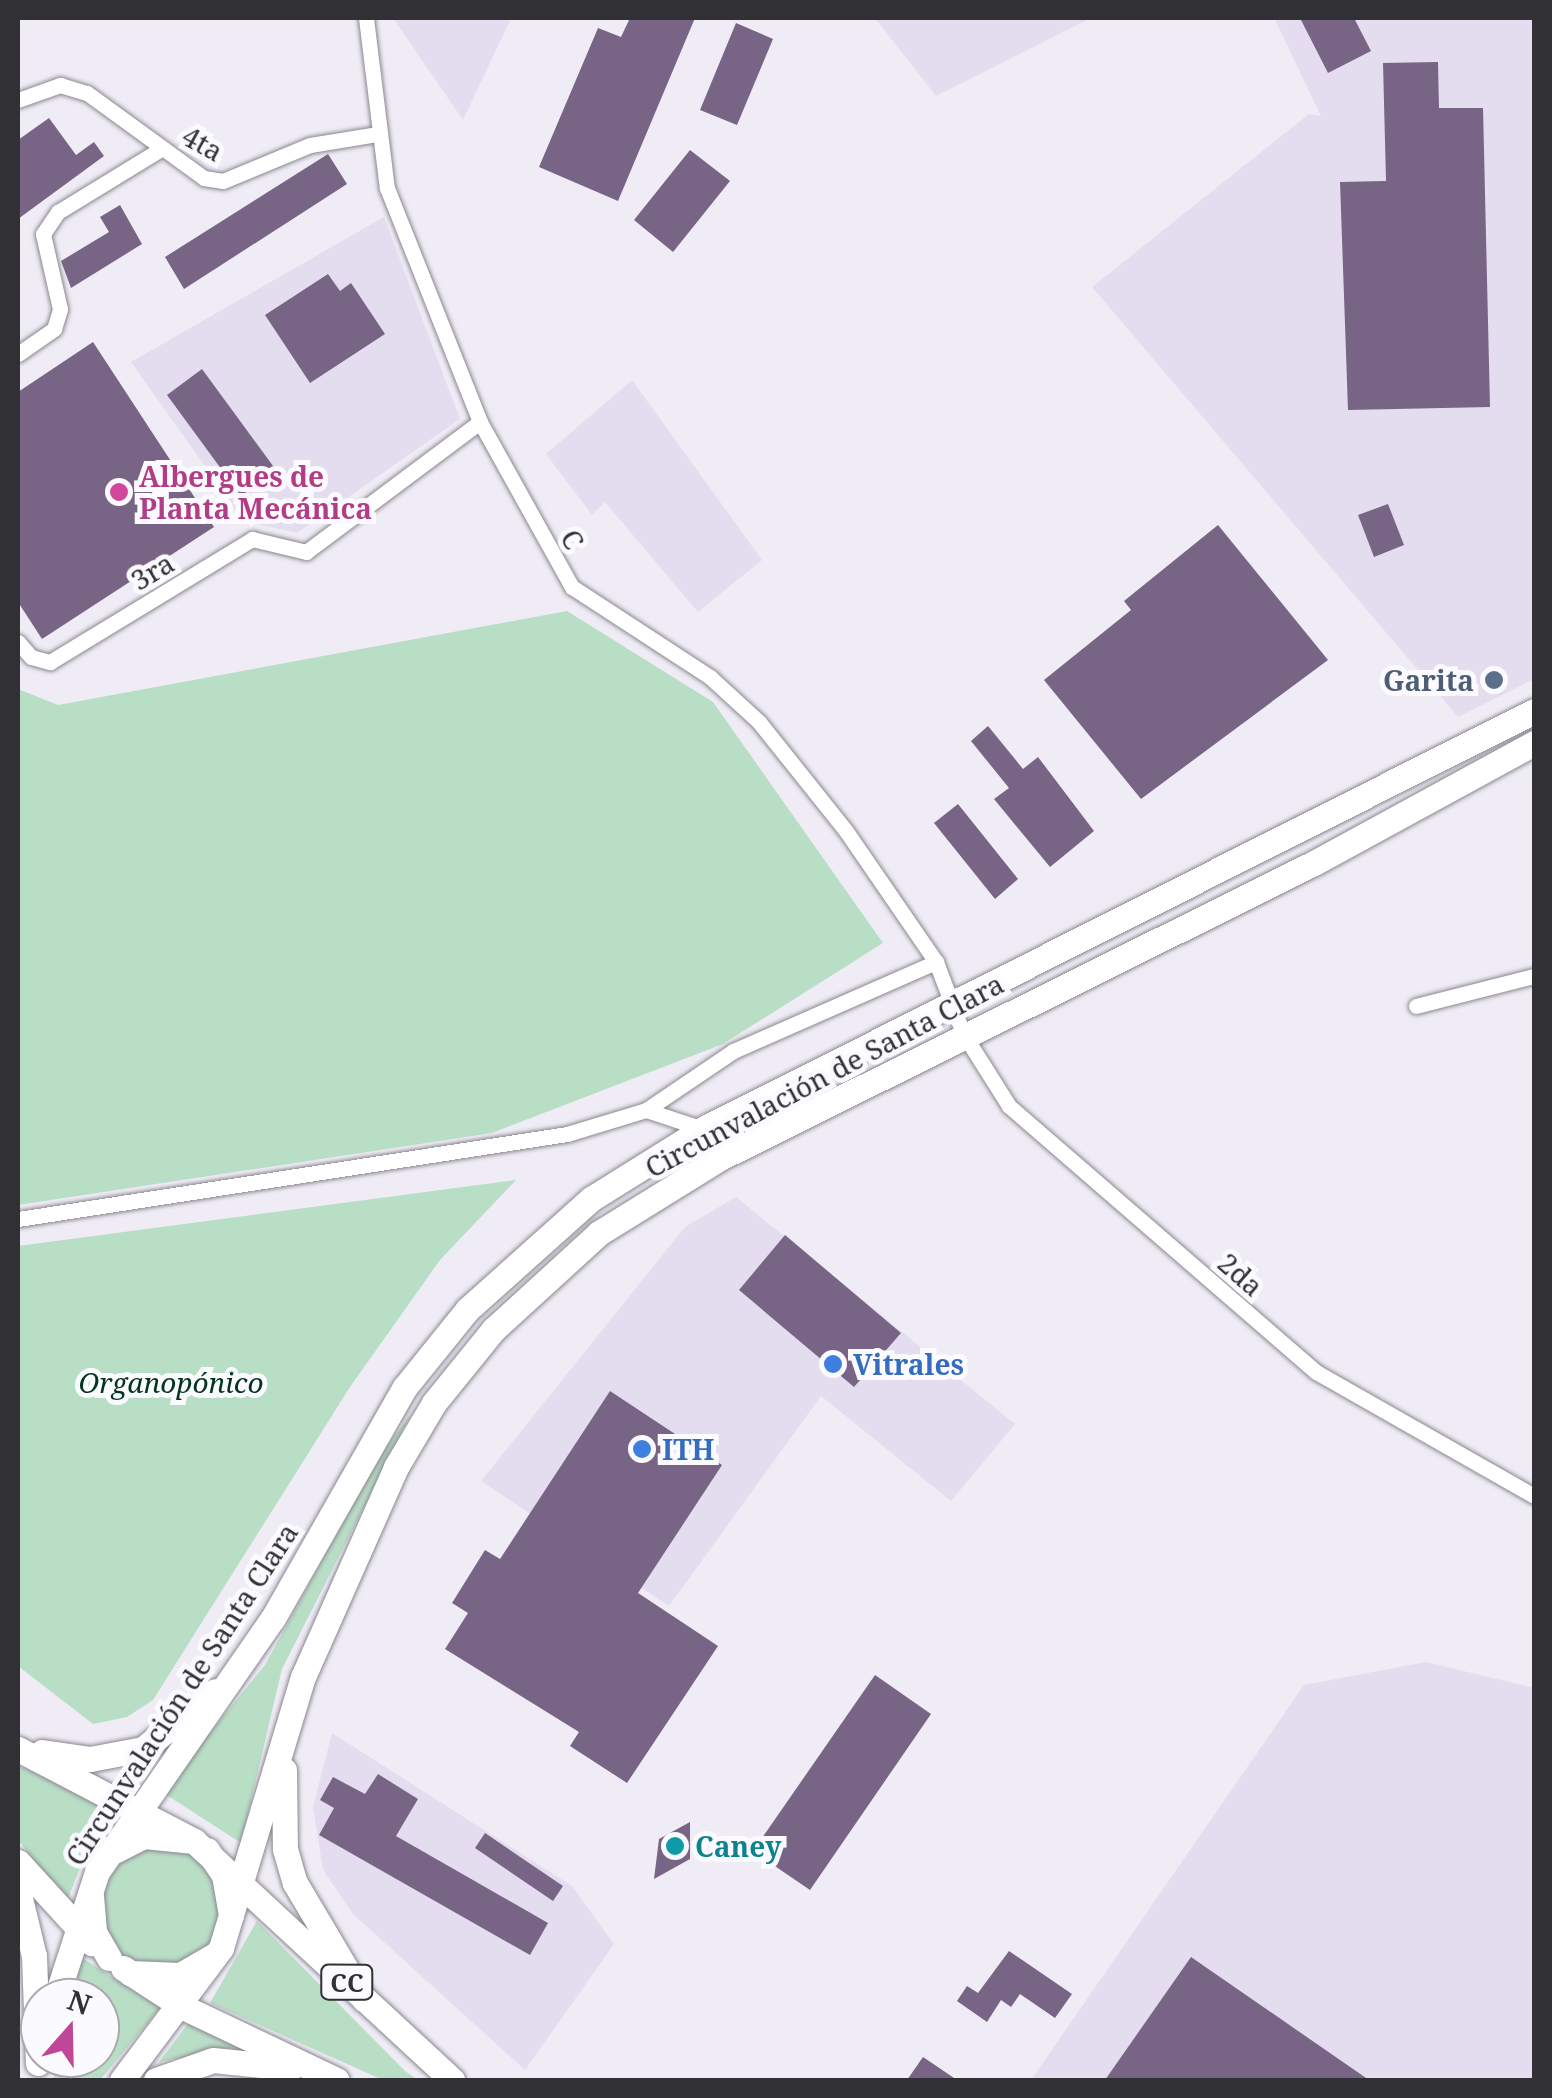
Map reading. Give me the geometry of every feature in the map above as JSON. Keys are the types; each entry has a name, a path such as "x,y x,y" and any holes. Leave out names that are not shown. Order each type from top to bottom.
{"main road":[{"name":"Circunvalación de Santa Clara","path":"62,1978 100,1867 273,1618 405,1387 468,1310 591,1199 703,1129 953,1007 1534,711"},
{"name":"Circunvalación de Santa Clara","path":"122,2080 183,2007 225,1941 303,1677 396,1467 434,1403 494,1329 599,1233 720,1158 963,1033 1314,863 1534,745"},
{"path":"18,1746 49,1755 90,1759 142,1749 169,1734 233,1674"},
{"path":"285,1738 285,1849 295,1883 364,1999"},
{"name":"CC","path":"18,1746 140,1809 200,1846 244,1881 452,2080"},
{"path":"144,1836 200,1846 229,1890 225,1941 180,1975 120,1966 90,1917 100,1867 144,1836"},
{"path":"18,1862 76,1928 120,1966 183,2007 330,2077"},
{"path":"18,1890 34,1956 35,1978"},
{"path":"156,2080 213,2060 330,2077"}],"street":[{"name":"C","path":"366,18 388,188 480,422 572,588 710,678 759,722 846,830 936,962 953,1007"},
{"name":"4ta","path":"18,100 60,85 88,92 204,178 223,181 310,145 378,134"},
{"path":"18,354 54,329 60,309 43,234 58,212 162,149"},
{"name":"3ra","path":"18,642 30,657 50,662 252,540 306,552 480,422"},
{"path":"18,1218 567,1134 646,1110 733,1052 936,962"},
{"path":"1416,1006 1534,976"},
{"name":"2da","path":"953,1007 963,1033 1008,1106 1316,1372 1534,1496"},
{"path":"646,1110 703,1129"}],"shaded area":[{"path":"393,18 511,18 463,120"},
{"path":"875,18 1091,18 936,96"},
{"path":"1274,18 1534,18 1534,679 1458,717 1092,287 1309,114 1321,116"},
{"path":"384,217 460,419 297,533 244,521 131,362"},
{"path":"632,380 762,560 698,612 605,502 592,515 546,454"},
{"path":"736,1197 1015,1424 951,1501 821,1396 669,1606 481,1481 685,1227"},
{"path":"1426,1662 1534,1688 1534,2080 1031,2080 1304,1685"},
{"path":"332,1733 572,1886 614,1944 525,2070 353,1914 323,1870 313,1807"}],"green space":[{"path":"567,611 713,702 883,943 723,1044 492,1133 18,1205 18,689 58,705"},
{"name":"Organopónico","path":"516,1180 440,1260 350,1387 153,1700 127,1717 93,1724 18,1666 18,1246"},
{"path":"411,1414 282,1669 241,1843 162,1792 265,1665 380,1455"},
{"path":"18,1766 118,1807 90,1843 67,1901 18,1840"},
{"path":"160,1846 183,1850 203,1864 217,1884 221,1907 217,1930 203,1950 183,1964 160,1968 137,1964 117,1950 103,1930 99,1907 103,1884 117,1864 137,1850"},
{"path":"257,1921 418,2080 383,2080 210,2003"},
{"path":"73,1952 113,1978 69,1978"},
{"path":"120,1982 160,2008 120,2056"},
{"path":"190,2021 244,2045 159,2062"},
{"path":"53,2078 102,2078 100,2080"}],"building":[{"path":"630,18 695,18 618,201 539,167 598,28 621,37"},
{"path":"1300,18 1354,18 1371,51 1328,73"},
{"path":"736,23 773,39 737,125 700,110"},
{"path":"1438,62 1439,108 1483,108 1490,407 1348,410 1340,182 1386,181 1383,63"},
{"path":"49,118 76,155 94,142 104,156 18,219 18,140"},
{"path":"690,150 730,181 673,252 634,220"},
{"path":"328,154 347,184 184,289 165,257"},
{"path":"120,205 142,244 71,288 61,261 109,232 100,217"},
{"path":"328,274 340,291 351,283 385,334 310,383 265,315"},
{"name":"Albergues de Planta Mecánica","path":"93,342 214,527 42,639 18,602 18,392"},
{"path":"202,369 276,470 241,496 167,395"},
{"path":"1388,504 1404,545 1374,557 1358,515"},
{"path":"1218,525 1328,660 1141,799 1044,680 1131,610 1124,601"},
{"path":"988,726 1023,769 1038,757 1094,831 1050,867 994,799 1009,788 971,741"},
{"path":"958,804 1018,879 995,899 934,823"},
{"path":"785,1235 901,1333 854,1387 739,1290"},
{"path":"610,1391 722,1465 638,1593 718,1646 627,1783 570,1746 579,1732 445,1649 468,1613 452,1603 485,1550 500,1559"},
{"path":"875,1675 931,1714 810,1890 753,1851"},
{"path":"378,1774 418,1799 396,1836 548,1923 530,1955 319,1835 334,1808 320,1800 333,1777 365,1794"},
{"name":"Caney","path":"690,1822 690,1859 654,1879 659,1839"},
{"path":"485,1833 563,1886 553,1901 475,1848"},
{"path":"1009,1951 1072,1994 1055,2018 1020,1994 1011,2007 1001,2000 987,2022 957,2001 967,1986 978,1993"},
{"path":"1191,1957 1369,2080 1105,2080"},
{"path":"923,2057 957,2080 907,2080"}],"place":[{"name":"Albergues de Planta Mecánica","path":"119,492"},
{"name":"Garita","path":"1494,680"},
{"name":"Vitrales","path":"833,1364"},
{"name":"ITH","path":"642,1449"},
{"name":"Caney","path":"675,1846"}]}
